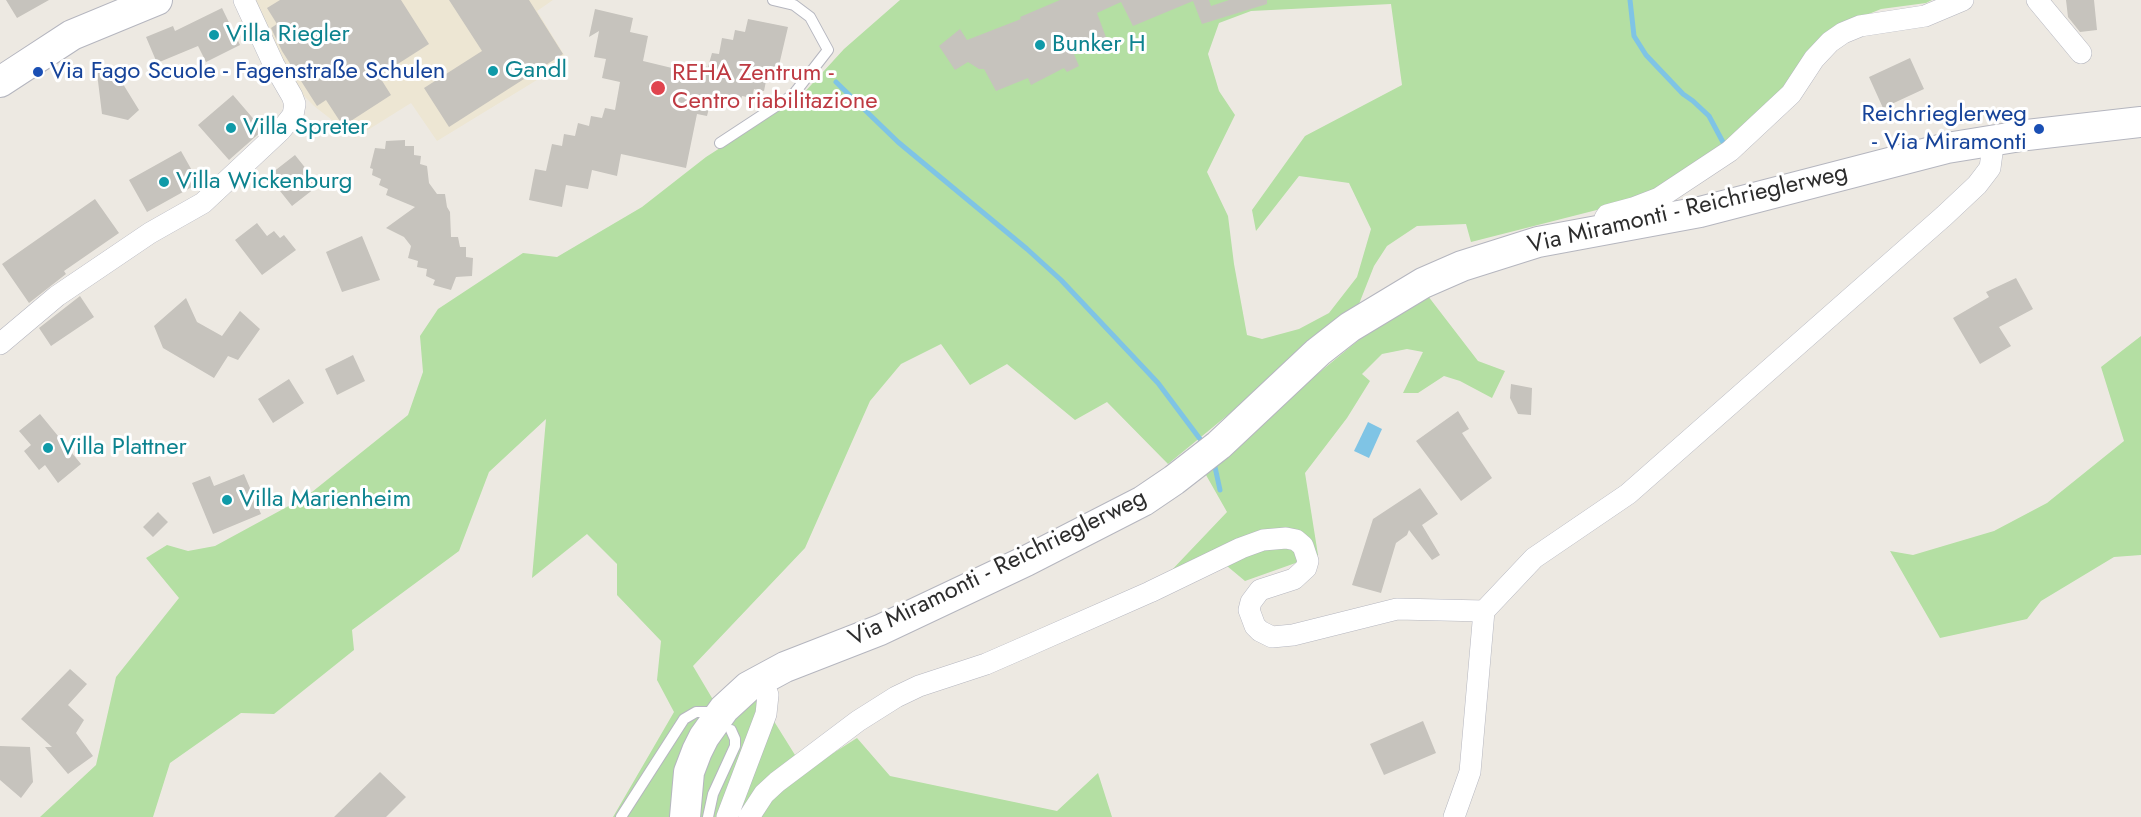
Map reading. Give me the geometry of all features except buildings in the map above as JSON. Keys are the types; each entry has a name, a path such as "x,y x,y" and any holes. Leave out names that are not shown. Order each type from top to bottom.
{"main road":[{"path":"0,82 72,34 157,0"},
{"name":"Via Miramonti - Reichrieglerweg","path":"685,817 689,772 704,737 732,700 748,687 785,667 880,630 1057,546 1143,501 1219,445 1318,351 1350,327 1423,283 1462,266 1538,242 1700,212 1899,160 1988,141 2141,122"}],"street":[{"path":"0,344 57,296 150,233 203,203 293,115 295,104 292,96 274,65 244,0"},
{"path":"1606,228 1607,215 1659,198 1730,151 1791,94 1814,59 1830,42 1843,33 1860,26 1925,16 1963,0"},
{"path":"2037,0 2081,53"},
{"path":"1454,817 1470,772 1484,611 1534,558 1628,494 1944,216 1977,185 1990,168 1992,153 1988,141"},
{"path":"749,817 764,794 777,782 858,721 896,698 919,686 986,664 1263,540 1286,538 1296,540 1304,546 1308,561 1306,568 1294,579 1260,590 1251,602 1250,610 1255,626 1272,637 1293,635 1397,609 1484,611"},
{"path":"727,817 766,714 768,695 762,680"}],"lane":[{"path":"720,142 793,95 828,50 810,17 794,5 773,0"},
{"path":"621,817 684,719 696,712 707,712"},
{"path":"708,817 713,794 735,746 731,730"}],"shaded area":[{"path":"254,0 553,0 537,11 568,61 437,141 411,103 355,138 314,106 294,86"}],"green space":[{"path":"900,0 1932,0 1926,3 1881,9 1842,25 1791,85 1732,141 1636,200 1471,242 1466,224 1417,226 1387,246 1374,266 1357,309 1168,464 1107,402 1075,420 1007,364 970,385 941,344 901,364 870,401 805,548 693,666 712,698 757,694 805,771 857,738 890,776 1057,811 1098,773 1112,817 613,817 674,712 657,680 661,641 617,595 617,564 587,534 532,578 546,419 489,472 459,551 352,630 354,650 274,714 241,713 170,763 153,817 40,817 96,765 116,677 179,598 146,558 167,545 188,551 215,546 307,496 408,415 423,372 420,336 438,309 523,253 557,257 642,207 706,157 801,96 844,49","holes":["1391,4 1402,85 1305,136 1252,210 1256,231 1299,176 1349,183 1371,229 1357,277 1329,313 1299,329 1262,339 1247,335 1228,216 1207,172 1235,115 1219,91 1208,54 1219,23 1251,11"]},
{"path":"1428,296 1478,361 1505,371 1492,398 1460,381 1444,376 1418,393 1403,393 1423,352 1407,349 1382,354 1362,374 1370,381 1347,418 1305,473 1318,555 1245,581 1221,561 1168,574 1227,512 1206,475 1315,376 1383,320"},
{"path":"2141,336 2141,555 2114,557 2041,601 2027,619 1940,638 1890,551 1913,555 1994,531 2047,503 2124,441 2101,367"}],"water":[{"path":"1368,422 1382,429 1369,458 1354,451"}],"waterway":[{"path":"1630,0 1634,36 1646,55 1683,94 1709,116 1725,146"},
{"path":"836,82 898,142 1061,280 1158,383 1200,439"},
{"path":"1215,467 1220,490"}],"place":[{"name":"Villa Riegler","path":"214,35"},
{"name":"Bunker H","path":"1040,45"},
{"name":"Gandl","path":"493,71"},
{"name":"Via Fago Scuole - Fagenstraße Schulen","path":"38,72"},
{"name":"REHA Zentrum - Centro riabilitazione","path":"658,88"},
{"name":"Villa Spreter","path":"231,128"},
{"name":"Reichrieglerweg - Via Miramonti","path":"2039,129"},
{"name":"Villa Wickenburg","path":"164,182"},
{"name":"Villa Plattner","path":"48,448"},
{"name":"Villa Marienheim","path":"227,500"}]}
